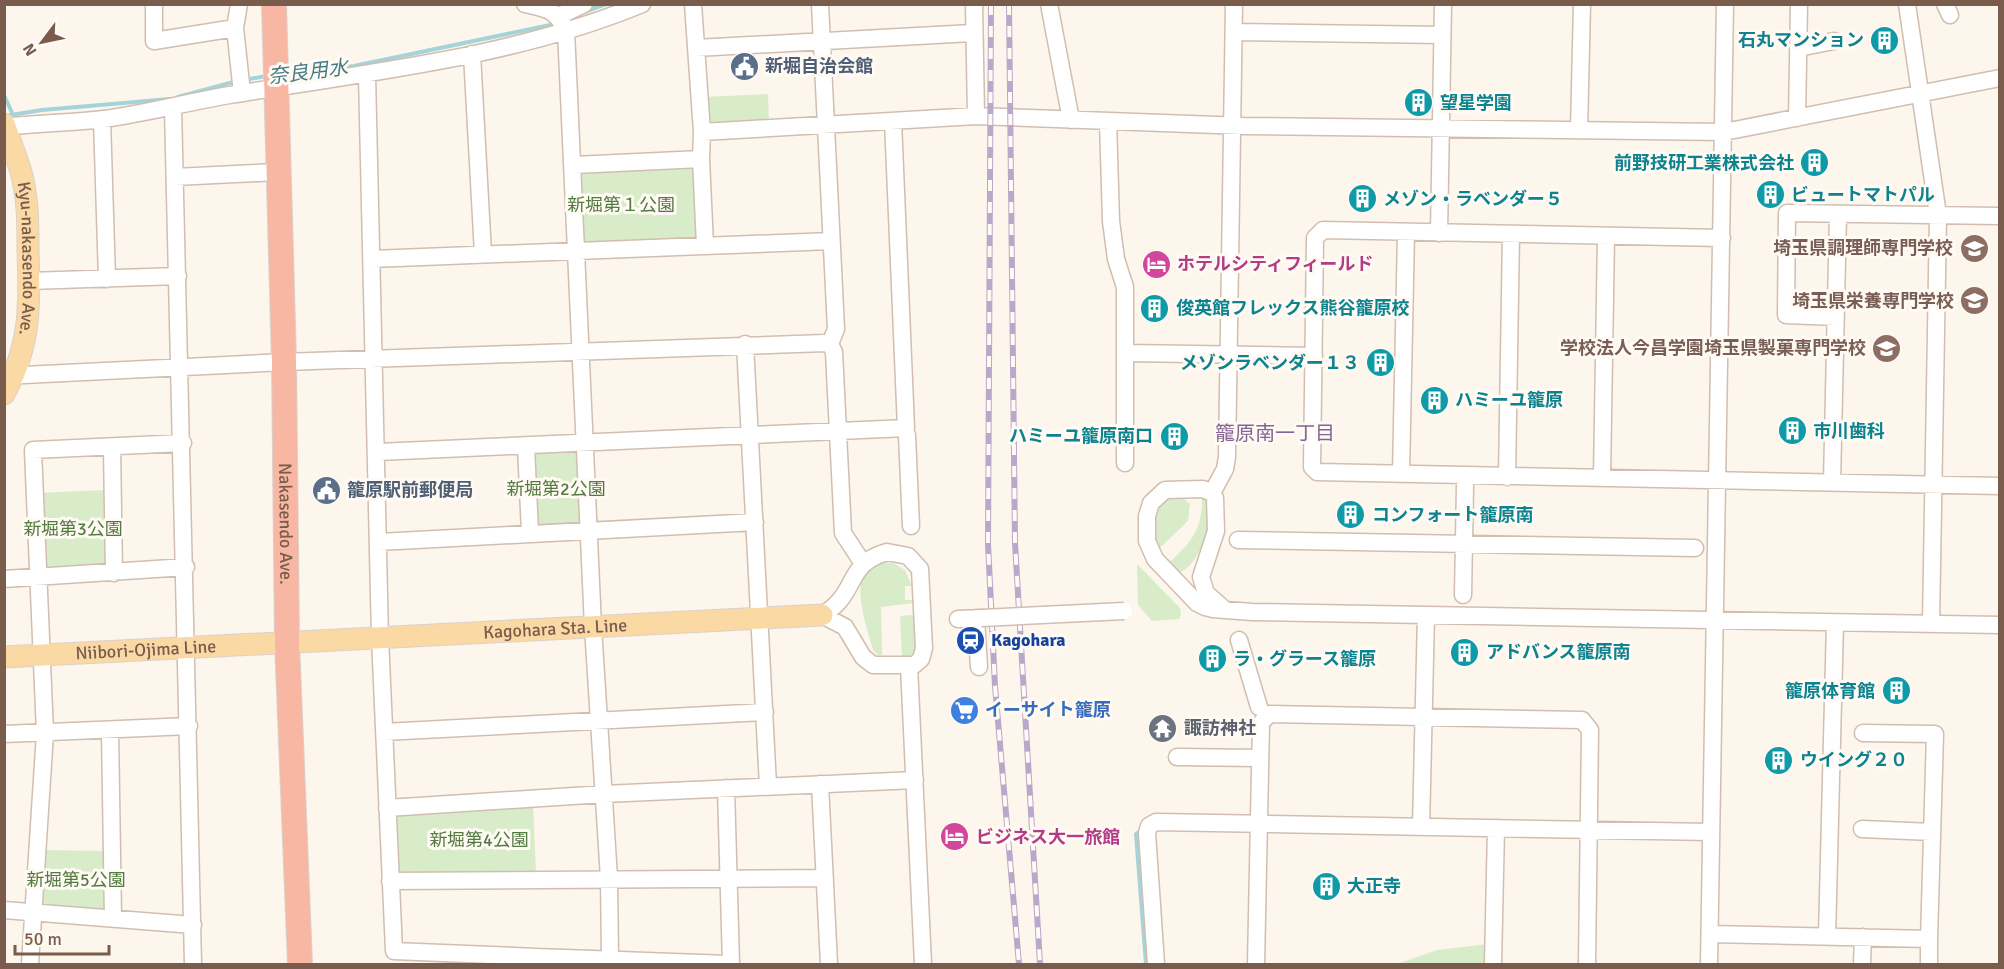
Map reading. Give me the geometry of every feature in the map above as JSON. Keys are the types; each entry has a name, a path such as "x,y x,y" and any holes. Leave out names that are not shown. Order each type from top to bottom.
{"highway":[{"name":"Nakasendo Ave.","path":"274,4 274,79 284,362 287,642 300,964"}],"main road":[{"name":"Kyu-nakasendo Ave.","path":"4,394 25,345 29,318 27,203 21,172 5,126"},
{"name":"Kagohara Sta. Line","path":"287,642 822,615"},
{"name":"Niibori-Ojima Line","path":"4,657 287,642"}],"street":[{"path":"154,4 154,41 235,28"},
{"path":"239,4 235,28 241,83"},
{"path":"525,4 549,10 562,23 574,165 594,627 609,878 605,961"},
{"path":"562,23 584,4"},
{"path":"5,126 102,119 173,108 241,83 274,79 367,75 472,54 562,23 609,18 642,4"},
{"path":"693,4 702,132 705,246"},
{"path":"820,4 836,329 830,344 834,352 843,532 862,562"},
{"path":"974,4 972,33 976,116"},
{"path":"1049,4 1071,120"},
{"path":"1212,493 1226,469 1227,457 1234,125 1234,4"},
{"path":"1439,232 1443,4"},
{"path":"1579,130 1582,4"},
{"path":"1709,964 1725,4"},
{"path":"1797,118 1799,4"},
{"path":"1912,5 1938,215 1931,624"},
{"path":"1234,32 1442,35"},
{"path":"696,48 972,33"},
{"path":"1798,48 1834,41"},
{"path":"472,54 483,254"},
{"path":"367,75 381,638 394,951 537,961 730,964 726,788"},
{"path":"702,132 976,116 1234,125 1724,132 2000,78"},
{"path":"173,108 188,646 193,964"},
{"path":"102,119 107,279"},
{"path":"378,452 906,428 893,121"},
{"path":"1108,121 1111,221 1116,259 1125,287 1125,463"},
{"path":"574,165 701,159"},
{"path":"175,177 277,171"},
{"path":"1836,317 1786,315 1787,213 2000,216"},
{"path":"1832,483 1838,214"},
{"path":"1722,238 1323,230 1315,237 1312,467 1317,472 2000,486"},
{"path":"1401,474 1406,232"},
{"path":"1507,477 1511,234"},
{"path":"1602,478 1606,236"},
{"path":"372,259 831,241"},
{"path":"29,281 178,276"},
{"path":"10,376 284,362 746,344 820,342 830,344"},
{"path":"746,344 768,786"},
{"path":"1125,348 1129,353 1314,356"},
{"path":"907,435 911,526"},
{"path":"30,964 45,733 33,450 183,443"},
{"path":"525,446 530,533"},
{"path":"112,448 114,573"},
{"path":"1463,595 1465,486"},
{"path":"1224,609 1206,593 1201,577 1216,531 1216,504 1212,493 1203,489 1172,488 1158,494 1148,509 1147,541 1155,559 1197,603 1205,607 1224,609 1426,615 2000,625"},
{"path":"379,542 756,522"},
{"path":"1238,540 1307,536 1464,544 1695,548"},
{"path":"895,551 913,559 920,569 924,648 919,663 909,666 873,665 863,657 845,627 822,615 842,601 862,562 874,555 895,551"},
{"path":"4,579 186,567"},
{"path":"958,619 1124,611"},
{"path":"1421,827 1426,615"},
{"path":"979,618 979,667"},
{"path":"1827,936 1835,623"},
{"path":"1239,640 1259,707"},
{"path":"909,666 924,964"},
{"path":"384,732 765,712"},
{"path":"1256,964 1259,758 1261,723 1269,714 1582,720 1590,730 1587,964"},
{"path":"4,734 189,726"},
{"path":"110,730 113,918"},
{"path":"1863,733 1935,734 1929,964"},
{"path":"1177,757 1259,758"},
{"path":"387,808 604,794 915,780"},
{"path":"820,784 829,964"},
{"path":"1155,964 1147,833 1149,826 1156,822 1711,832"},
{"path":"1493,964 1496,828"},
{"path":"1862,829 1932,832"},
{"path":"390,881 825,878"},
{"path":"4,910 193,925"},
{"path":"1710,934 1929,939"},
{"path":"1862,964 1863,937"}],"green space":[{"path":"768,94 769,121 709,124 704,97"},
{"name":"新堀第１公園","path":"696,167 699,237 694,241 586,245 582,241 579,172"},
{"name":"新堀第2公園","path":"574,450 578,454 582,521 578,525 539,528 533,523 534,452"},
{"name":"新堀第3公園","path":"104,490 106,565 45,569 38,493"},
{"path":"1182,497 1190,504 1188,521 1158,548 1155,544 1154,515 1166,498"},
{"path":"1202,497 1209,500 1210,512 1204,541 1196,558 1185,570 1179,572 1172,570 1167,565 1194,536 1200,519"},
{"path":"877,563 893,563 905,570 912,586 905,586 905,600 914,600 914,603 881,607 882,655 878,655 873,650 862,609 860,594 862,580 867,570"},
{"path":"1137,564 1180,608 1179,619 1152,621 1138,605"},
{"path":"913,615 916,618 916,651 909,656 902,656 900,616"},
{"name":"新堀第4公園","path":"533,803 536,873 399,874 395,870 393,815"},
{"name":"新堀第5公園","path":"42,850 106,851 107,909 103,912 42,907"},
{"path":"1488,944 1487,964 1397,964 1437,950"}],"waterway":[{"name":"奈良用水","path":"584,12 606,4"},
{"name":"奈良用水","path":"286,72 354,66 555,24"},
{"name":"奈良用水","path":"244,80 266,76"},
{"name":"奈良用水","path":"178,97 237,81"},
{"path":"4,95 13,115"},
{"name":"奈良用水","path":"5,116 42,110 170,99"},
{"path":"1140,831 1136,834 1146,964"}],"railway":[{"path":"991,4 988,544 995,686 1019,964"},
{"path":"1009,4 1015,543 1040,964"}],"place":[{"name":"石丸マンション","path":"1885,40"},
{"name":"新堀自治会館","path":"744,66"},
{"name":"望星学園","path":"1419,103"},
{"name":"前野技研工業株式会社","path":"1815,163"},
{"name":"ビュートマトパル","path":"1770,195"},
{"name":"メゾン・ラベンダー５","path":"1362,199"},
{"name":"埼玉県調理師専門学校","path":"1974,248"},
{"name":"ホテルシティフィールド","path":"1156,264"},
{"name":"埼玉県栄養専門学校","path":"1975,301"},
{"name":"俊英館フレックス熊谷籠原校","path":"1155,308"},
{"name":"学校法人今昌学園埼玉県製菓専門学校","path":"1887,348"},
{"name":"メゾンラベンダー１３","path":"1381,363"},
{"name":"ハミーユ籠原","path":"1434,400"},
{"name":"市川歯科","path":"1792,431"},
{"name":"ハミーユ籠原南口","path":"1174,436"},
{"name":"籠原駅前郵便局","path":"326,490"},
{"name":"コンフォート籠原南","path":"1351,515"},
{"name":"Kagohara","path":"970,640"},
{"name":"アドバンス籠原南","path":"1465,652"},
{"name":"ラ・グラース籠原","path":"1212,659"},
{"name":"籠原体育館","path":"1896,691"},
{"name":"イーサイト籠原","path":"964,710"},
{"name":"諏訪神社","path":"1163,728"},
{"name":"ウイング２０","path":"1779,760"},
{"name":"ビジネス大一旅館","path":"955,837"},
{"name":"大正寺","path":"1326,886"}],"district":[{"name":"籠原南一丁目","path":"1275,433"}]}
